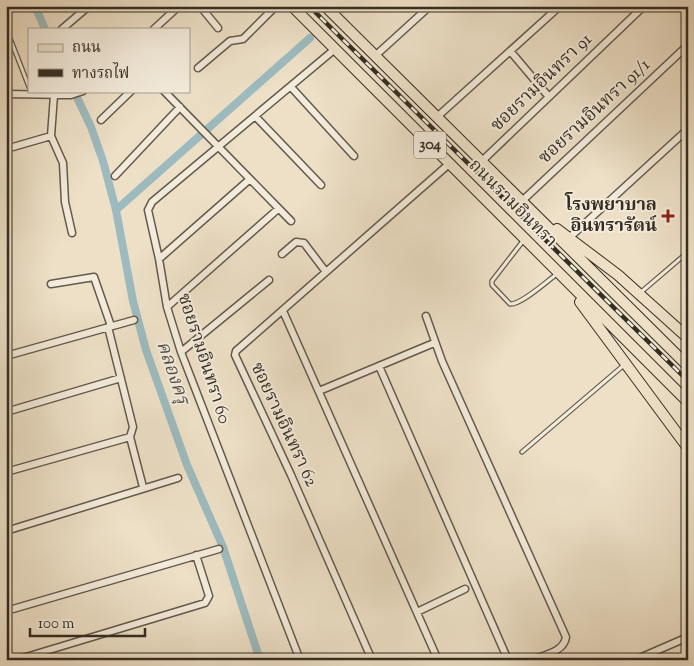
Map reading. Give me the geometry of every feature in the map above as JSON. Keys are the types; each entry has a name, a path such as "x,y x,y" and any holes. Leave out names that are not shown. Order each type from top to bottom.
{"main road":[{"name":"ถนนรามอินทรา","path":"292,6 688,402"},
{"name":"ถนนรามอินทรา","path":"324,6 688,366"},
{"path":"535,214 569,238 640,294 688,338"},
{"path":"567,283 624,365 688,448"}],"street":[{"path":"63,28 89,6"},
{"path":"159,27 179,6"},
{"path":"200,6 218,28"},
{"path":"198,68 230,40 243,39 276,6"},
{"path":"375,56 430,6"},
{"path":"437,117 560,6"},
{"name":"ซอยรามอินทรา 91","path":"482,161 644,6"},
{"name":"ซอยรามอินทรา 91/1","path":"522,201 688,45"},
{"name":"ซอยรามอินทรา 60","path":"300,660 181,352 167,307 148,208 217,146 335,49"},
{"path":"510,52 548,97"},
{"path":"291,87 354,156"},
{"path":"6,94 71,95 81,92"},
{"path":"101,120 130,92"},
{"path":"165,92 278,209 292,221"},
{"path":"54,95 50,136 63,163 65,202 72,233"},
{"path":"114,176 180,107"},
{"path":"255,116 321,185"},
{"path":"569,238 688,129"},
{"path":"6,149 50,136"},
{"name":"ซอยรามอินทรา 62","path":"372,660 292,476 236,360 236,351 449,164"},
{"path":"159,258 250,179"},
{"path":"167,307 278,209"},
{"path":"282,254 296,242 304,243 326,272"},
{"path":"51,284 89,276 94,277 122,378 133,427 130,437 143,487"},
{"path":"181,352 269,280"},
{"path":"282,311 438,660"},
{"path":"426,316 434,343 566,637 564,644 559,649 532,660"},
{"path":"6,356 134,320"},
{"path":"319,391 434,343"},
{"path":"379,366 508,660"},
{"path":"6,412 122,378"},
{"path":"6,472 130,437"},
{"path":"6,546 6,531 143,487 178,478"},
{"path":"6,611 218,549"},
{"path":"16,660 41,656 205,603 209,596 196,555"},
{"path":"417,612 465,589"},
{"path":"635,660 688,637"}],"lane":[{"path":"6,28 28,84"},
{"path":"524,240 492,281 492,285 510,304 515,304 525,298 558,273"},
{"path":"640,294 688,252"},
{"path":"522,452 624,365"}],"waterway":[{"name":"คลองครุ","path":"35,6 45,28"},
{"path":"343,9 346,6"},
{"path":"116,210 310,38"},
{"name":"คลองครุ","path":"74,92 91,127 103,161 116,210 133,301 146,350 187,465 223,547 260,660"}],"railway":[{"path":"309,6 688,381"}],"place":[{"name":"โรงพยาบาล อินทรารัตน์","path":"668,216"}]}
